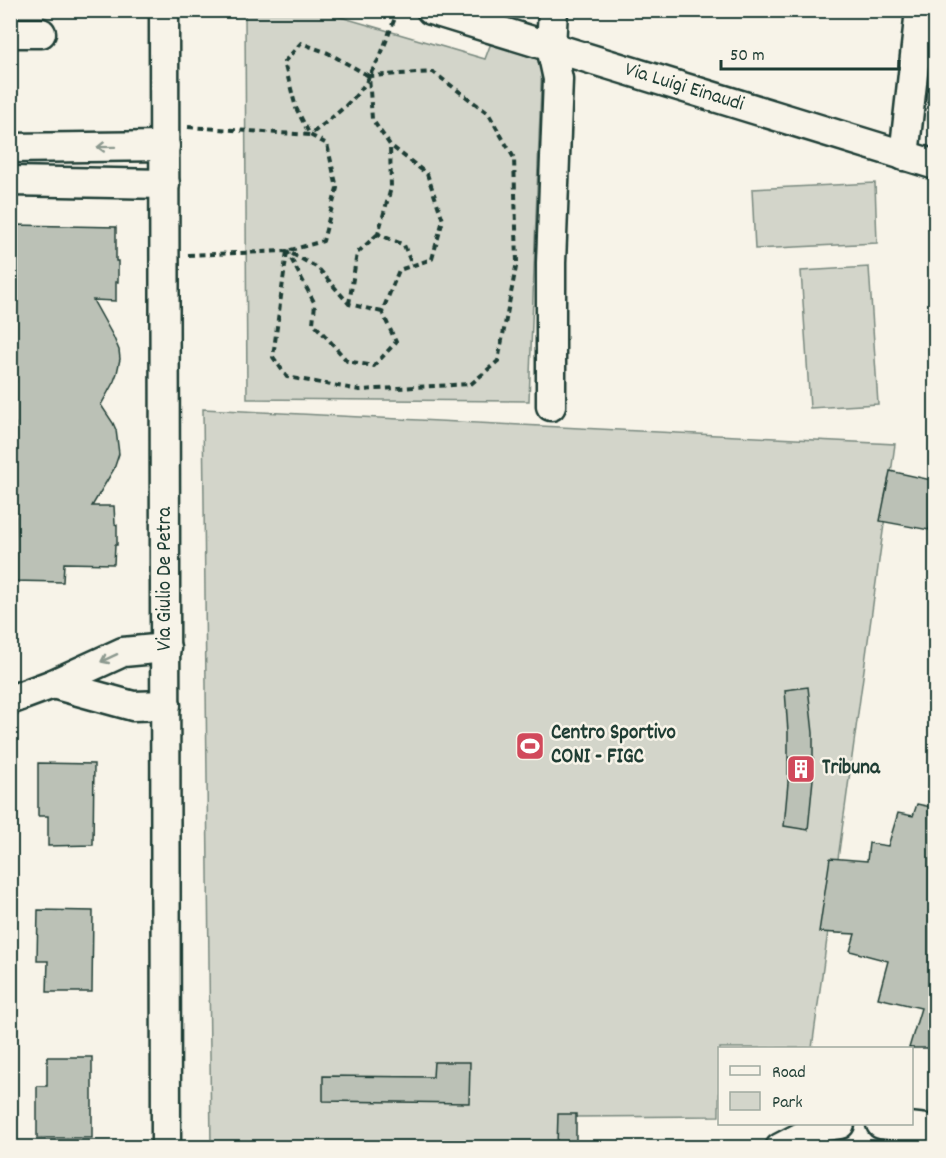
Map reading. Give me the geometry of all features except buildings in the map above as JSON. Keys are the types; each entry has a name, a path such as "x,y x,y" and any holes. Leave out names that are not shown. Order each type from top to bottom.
{"street":[{"name":"Via Giulio De Petra","path":"164,10 166,1148"},
{"name":"Via Luigi Einaudi","path":"431,10 936,165"},
{"path":"551,406 551,263 558,79 551,47 554,10"},
{"path":"904,156 920,10"},
{"path":"10,33 40,33"},
{"path":"10,148 165,136"},
{"path":"10,181 165,184"},
{"path":"10,700 53,684 123,652 166,648"},
{"path":"53,684 133,706 166,705"},
{"path":"780,1148 820,1127 833,1125"},
{"path":"890,1125 936,1130"},
{"path":"932,1148 936,1135"}],"path":[{"path":"310,135 334,116 364,86 380,57 398,10"},
{"path":"286,251 273,357 287,377 360,390 471,384 498,361 517,262 514,158 488,113 433,72 369,76 328,53 301,43 284,62 296,108 310,135"},
{"path":"286,251 315,304 313,323 347,361 374,366 396,342 382,312 399,270 432,258 442,220 427,174 390,145 372,120 369,76"},
{"path":"165,136 310,135 327,144 337,188 323,241 286,251 165,256"},
{"path":"349,304 357,253 378,234 391,188 390,145"},
{"path":"378,234 404,245 412,266"},
{"path":"286,251 318,268 349,304 382,312"}],"green space":[{"path":"245,11 320,11 485,59 491,43 542,61 529,401 247,399"},
{"path":"875,183 877,243 755,249 752,189"},
{"path":"869,267 878,404 810,408 801,271"},
{"name":"Centro Sportivo CONI - FIGC","path":"203,409 895,444 812,1047 718,1047 718,1116 574,1117 574,1147 211,1147"}],"place":[{"name":"Centro Sportivo CONI - FIGC","path":"530,746"},
{"name":"Tribuna","path":"801,769"}]}
